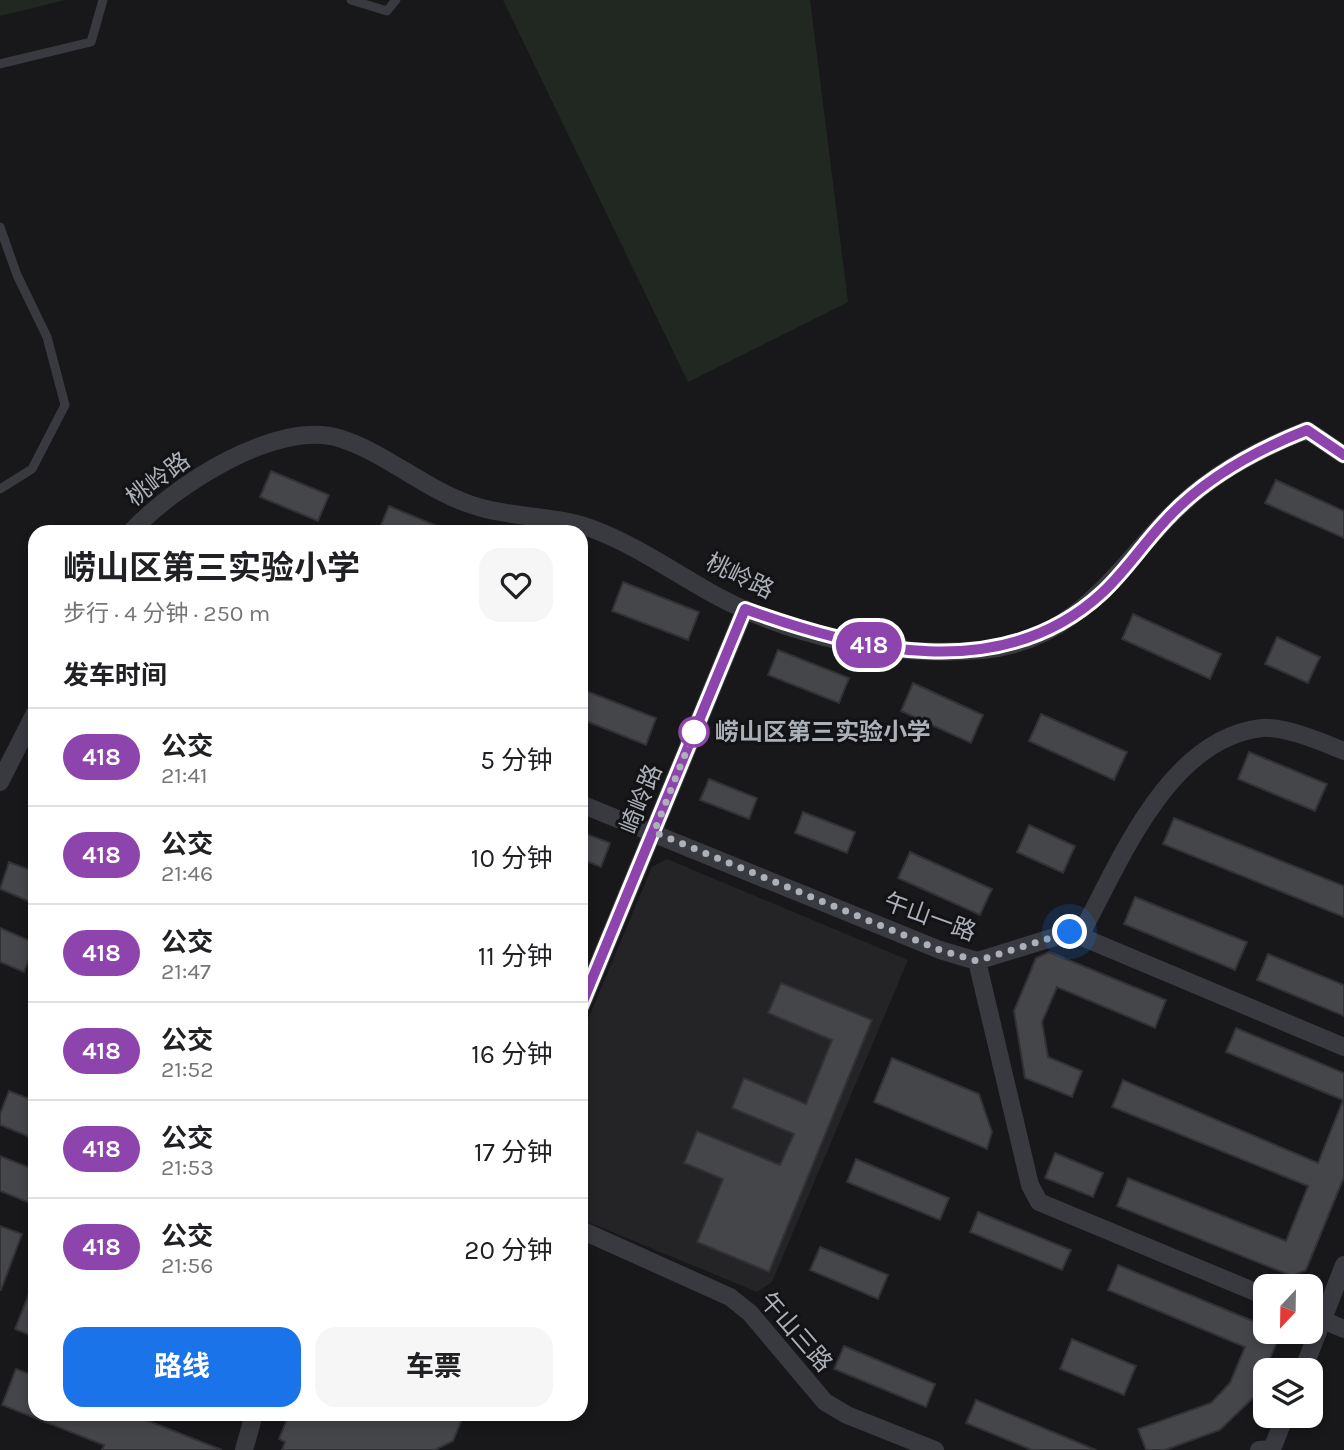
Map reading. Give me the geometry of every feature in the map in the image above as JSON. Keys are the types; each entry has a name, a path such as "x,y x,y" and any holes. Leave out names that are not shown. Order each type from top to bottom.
{"street":[{"name":"桃岭路","path":"588,527 628,543 745,609 826,637 913,652 989,649 1032,637 1067,621 1102,593 1167,519 1202,486 1262,447 1307,430 1344,455"},
{"name":"桃岭路","path":"137,525 189,483 232,457 291,436 340,438 471,505 581,525"},
{"name":"崎岭路","path":"588,989 745,609"},
{"path":"0,782 28,727"},
{"name":"午山一路","path":"588,807 940,950 977,961 1084,928 1137,830 1168,783 1219,740 1263,728 1314,738 1344,751"},
{"path":"1070,932 1344,1047"},
{"path":"977,961 1030,1185 1040,1202 1253,1291"},
{"name":"午山三路","path":"588,1233 730,1297 750,1313 825,1402 847,1415 935,1450"},
{"path":"1323,1305 1344,1265"},
{"path":"1323,1320 1344,1329"},
{"path":"244,1450 252,1421"},
{"path":"1269,1450 1279,1428"}],"lane":[{"path":"0,64 91,42 103,0"},
{"path":"351,0 387,11 396,0"},
{"path":"0,227 17,275 47,337 65,405 32,469 0,489"}],"shaded area":[{"path":"0,0 65,0 0,16"},
{"path":"503,0 810,0 848,302 688,382"},
{"path":"667,859 908,960 772,1282 757,1292 588,1222 588,1019 652,867"}],"building":[{"path":"271,471 329,495 318,521 260,497"},
{"path":"1276,480 1344,511 1344,538 1265,503"},
{"path":"389,506 434,525 381,525"},
{"path":"623,582 699,612 688,640 612,611"},
{"path":"1133,614 1221,654 1210,679 1122,639"},
{"path":"1277,637 1320,657 1308,683 1265,664"},
{"path":"778,650 849,678 839,703 768,675"},
{"path":"913,683 983,715 971,743 901,711"},
{"path":"588,692 656,718 646,745 588,722"},
{"path":"1041,714 1127,752 1114,780 1029,741"},
{"path":"1249,752 1327,784 1315,811 1238,779"},
{"path":"709,779 757,798 749,819 700,800"},
{"path":"803,812 855,832 847,853 795,833"},
{"path":"1174,818 1344,886 1344,917 1163,844"},
{"path":"1029,825 1075,846 1063,873 1017,852"},
{"path":"588,835 610,843 601,867 588,862"},
{"path":"910,852 992,889 980,915 898,878"},
{"path":"9,862 28,869 28,901 0,889"},
{"path":"1135,897 1247,942 1235,970 1124,924"},
{"path":"0,928 28,940 28,961 24,972 0,962"},
{"path":"1049,952 1166,1000 1155,1028 1057,987 1042,1022 1048,1057 1082,1071 1072,1097 1025,1078 1014,1011 1036,958"},
{"path":"1268,954 1344,985 1344,1016 1257,980"},
{"path":"781,983 872,1020 769,1272 697,1242 723,1179 684,1163 697,1131 780,1165 794,1134 732,1108 744,1078 806,1104 832,1040 768,1013"},
{"path":"1236,1028 1344,1073 1344,1177 1306,1270 1297,1274 1287,1274 1117,1206 1128,1178 1286,1241 1308,1186 1112,1107 1123,1080 1318,1163 1343,1100 1226,1052"},
{"path":"892,1058 979,1094 992,1132 987,1149 874,1102"},
{"path":"9,1091 28,1098 28,1136 0,1125 0,1114"},
{"path":"1055,1153 1103,1173 1093,1197 1045,1178"},
{"path":"0,1156 28,1167 28,1202 0,1191"},
{"path":"856,1159 949,1198 940,1220 847,1182"},
{"path":"978,1212 1071,1250 1062,1270 970,1232"},
{"path":"0,1226 22,1234 1,1290 0,1290"},
{"path":"820,1247 888,1275 878,1299 810,1270"},
{"path":"1118,1265 1253,1321 1253,1344 1276,1344 1270,1358 1253,1358 1253,1398 1220,1430 1165,1450 1146,1450 1138,1429 1211,1403 1230,1383 1245,1347 1108,1290"},
{"path":"28,1296 28,1334 15,1329"},
{"path":"1072,1339 1136,1366 1124,1395 1060,1369"},
{"path":"844,1346 935,1384 926,1407 834,1369"},
{"path":"16,1369 28,1373 28,1415 2,1405"},
{"path":"976,1400 1096,1450 1032,1450 966,1423"},
{"path":"43,1421 149,1421 222,1450 102,1450 104,1445"},
{"path":"286,1421 461,1421 453,1441 435,1450 282,1450 285,1442 279,1439"}],"bus line":[{"name":"418","path":"588,989 745,609 826,637 868,645 913,652 989,649 1032,637 1067,621 1102,593 1167,519 1202,486 1262,447 1307,430 1344,455"}],"place":[{"name":"崂山区第三实验小学","path":"694,732"}],"route":[{"path":"694,732 654,832 940,950 977,961 1070,932"}]}
